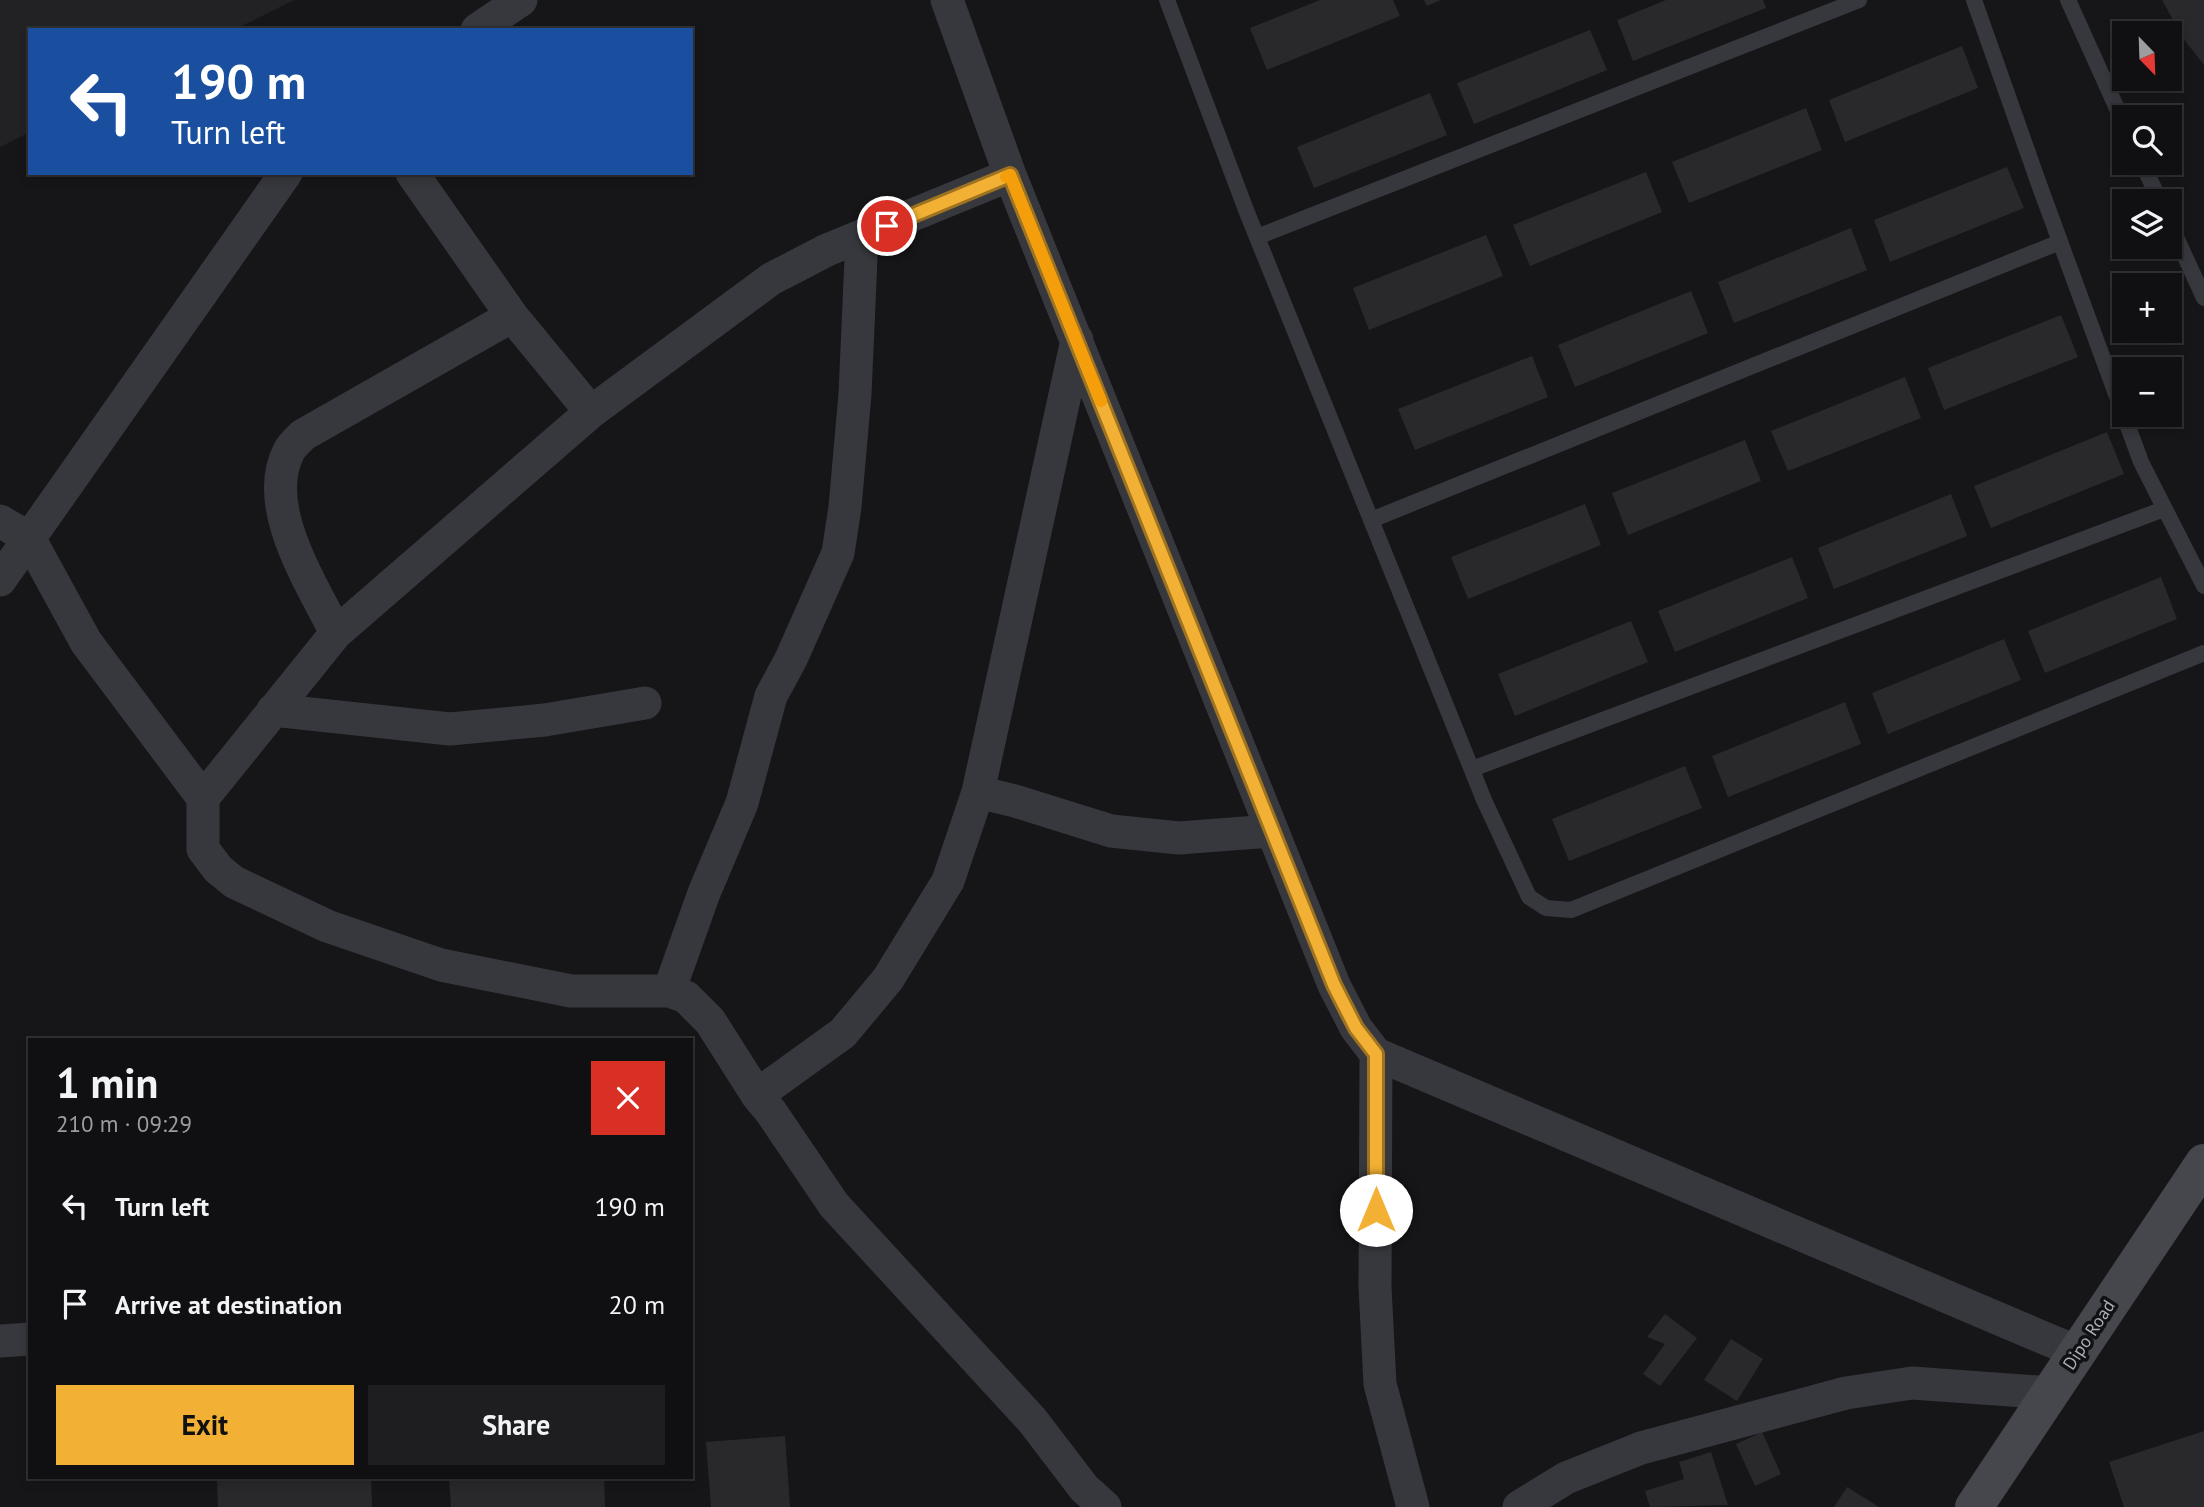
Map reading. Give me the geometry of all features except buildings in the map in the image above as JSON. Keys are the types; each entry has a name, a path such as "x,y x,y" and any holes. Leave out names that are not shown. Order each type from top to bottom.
{"main road":[{"name":"Dipo Road","path":"1974,1507 2204,1163"}],"street":[{"path":"480,28 521,0"},
{"path":"947,0 1010,175 1271,831 1334,985 1356,1028 1376,1054 2077,1352"},
{"path":"0,580 285,175"},
{"path":"413,175 512,316 591,412"},
{"path":"203,798 336,633 591,412 771,279 827,250 1010,175"},
{"path":"669,991 704,893 742,803 771,696 791,659 838,553 855,394 862,236"},
{"path":"336,633 290,538 281,500 281,473 289,450 303,435 512,316"},
{"path":"757,1095 844,1033 888,979 948,881 978,792 1077,340"},
{"path":"0,521 29,538 86,642 203,798 203,849 218,869 234,882 327,926 442,965 571,991 669,991 686,997 710,1020 757,1095 834,1205 1031,1420 1084,1488 1105,1507"},
{"path":"273,710 450,729 545,720 645,703"},
{"path":"978,792 1111,831 1179,838 1271,831"},
{"path":"1376,1054 1375,1287 1380,1384 1413,1507"},
{"path":"0,1341 28,1339"},
{"path":"1519,1507 1566,1478 1641,1448 1846,1393 1912,1383 2052,1393"}],"lane":[{"path":"1167,0 1257,237 1472,769 1529,897 1546,908 1571,910 2204,653"},
{"path":"1257,237 1859,0"},
{"path":"1974,0 2141,462 2204,586"},
{"path":"2068,0 2115,105"},
{"path":"1371,520 2060,242"},
{"path":"2182,250 2204,298"},
{"path":"1472,769 2165,509"}],"shaded area":[{"path":"0,0 294,0 238,28 28,28 28,133 0,147"}],"slow traffic":[{"path":"1006,177 1010,175 1101,401"}],"route":[{"path":"887,226 1010,175 1334,985 1356,1028 1376,1054 1376,1210"}]}
